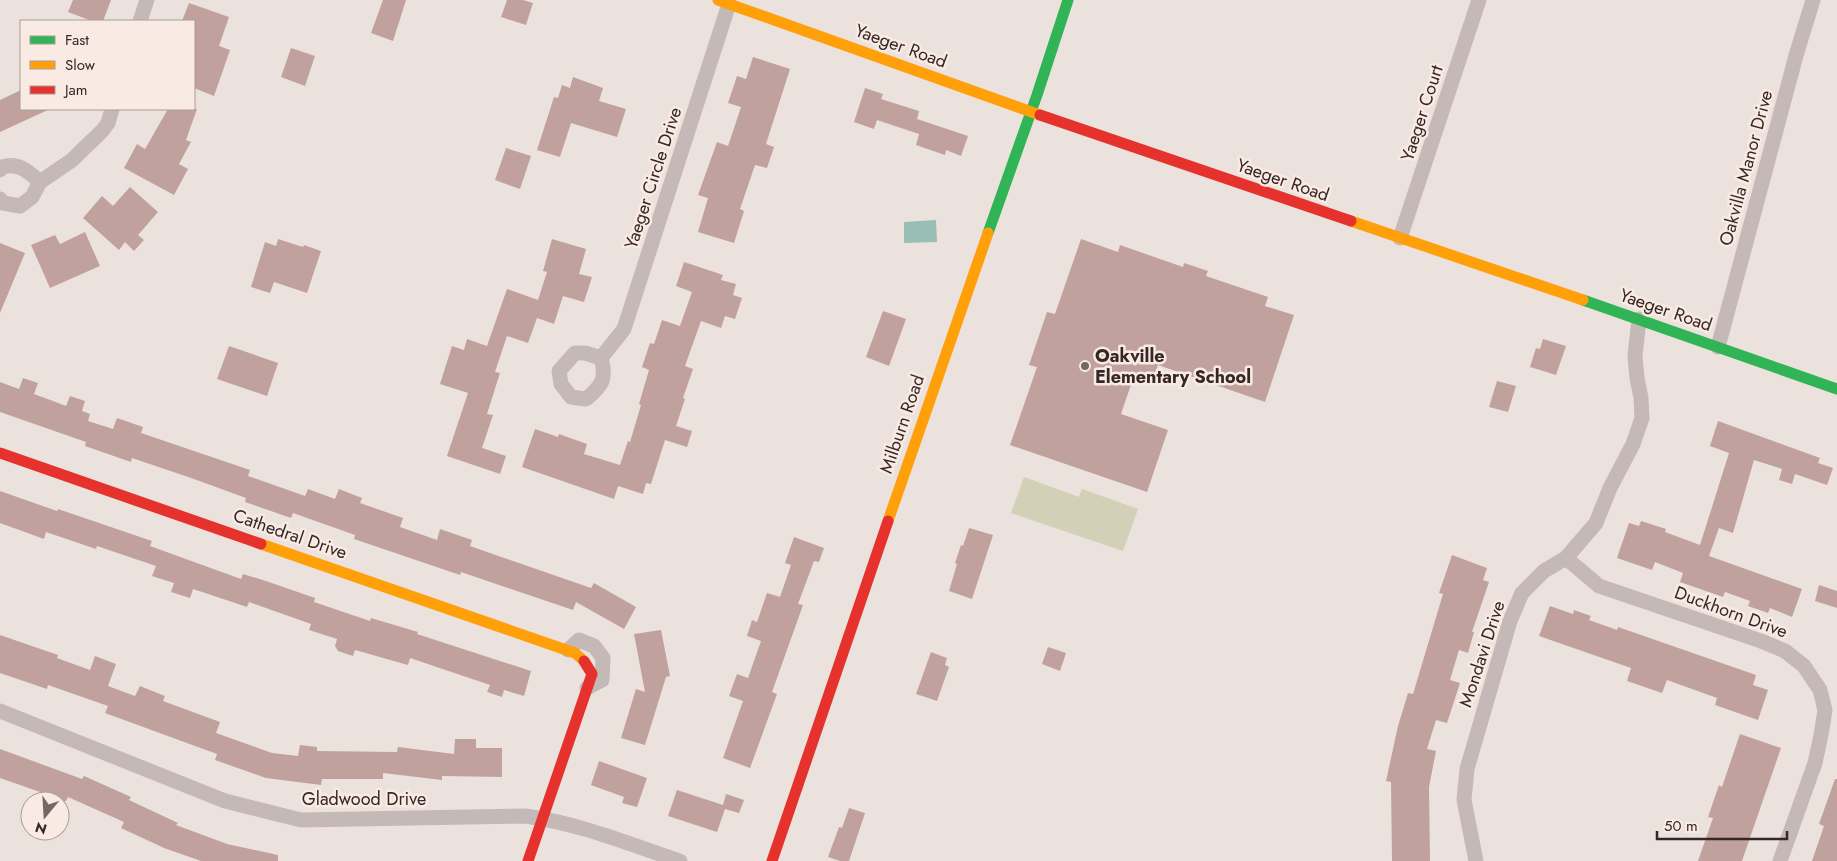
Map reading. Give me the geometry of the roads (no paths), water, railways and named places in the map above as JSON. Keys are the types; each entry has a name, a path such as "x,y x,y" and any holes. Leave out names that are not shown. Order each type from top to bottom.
{"street":[{"path":"140,20 147,0"},
{"name":"Milburn Road","path":"772,861 861,597 1031,112 1068,0"},
{"name":"Yaeger Court","path":"1400,238 1479,0"},
{"name":"Oakvilla Manor Drive","path":"1718,347 1797,52 1813,0"},
{"name":"Yaeger Road","path":"724,2 1031,112 1837,389"},
{"name":"Yaeger Circle Drive","path":"601,358 624,329 724,2"},
{"path":"0,199 3,203 20,206 32,197 40,182 72,160 97,136 108,123 112,110"},
{"path":"0,170 2,167 11,164 21,168 40,182"},
{"name":"Mondavi Drive","path":"1476,861 1464,800 1467,769 1505,639 1522,593 1544,571 1566,558 1596,523 1610,488 1633,444 1642,418 1642,398 1637,378 1635,356 1639,320"},
{"name":"Cathedral Drive","path":"0,453 568,650 579,640 594,646 603,658 602,680 587,688 528,861"},
{"name":"Duckhorn Drive","path":"1566,558 1599,586 1761,641 1785,651 1804,666 1820,690 1825,710 1814,763 1780,861"},
{"name":"Gladwood Drive","path":"0,711 225,801 302,820 520,816 543,818 584,828 680,861"}],"water":[{"path":"936,220 937,242 904,243 904,222"}],"place":[{"name":"Oakville Elementary School","path":"1085,366"}]}
